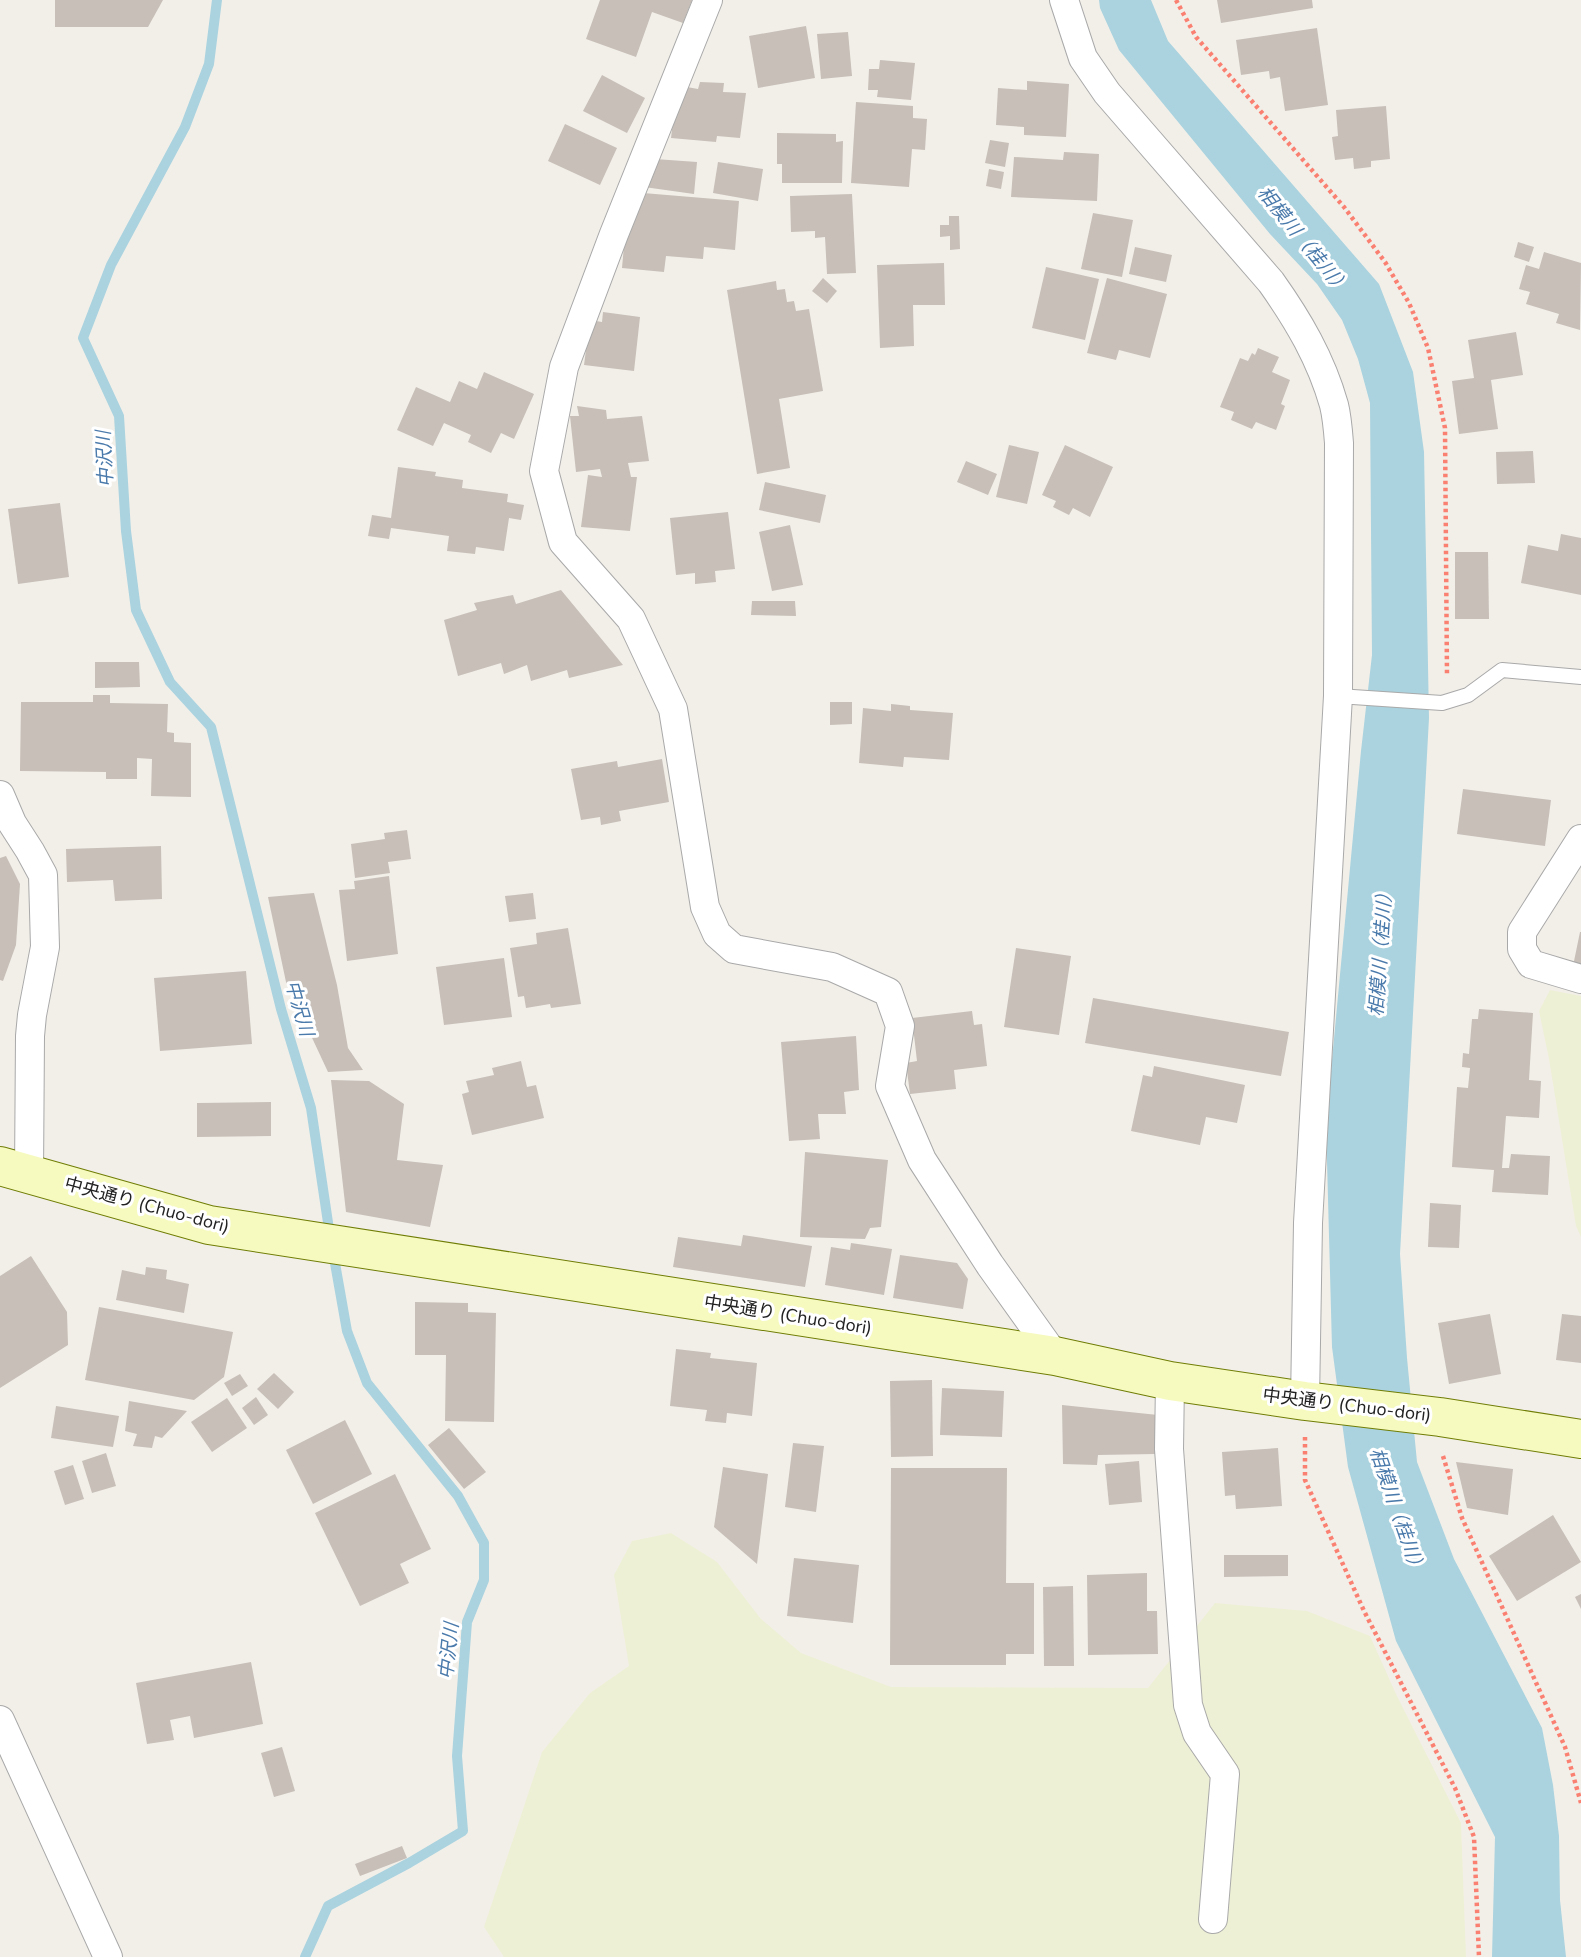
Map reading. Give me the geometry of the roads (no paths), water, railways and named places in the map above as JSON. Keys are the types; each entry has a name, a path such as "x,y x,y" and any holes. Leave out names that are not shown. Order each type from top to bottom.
{"street":[{"path":"708,0 564,367 544,471 547,483 563,542 631,619 673,709 705,907 718,934 734,948 832,967 888,992 900,1026 890,1086 922,1160 990,1265 1055,1356"},
{"path":"1064,0 1083,58 1099,81 1271,282 1292,312 1310,343 1335,408 1339,443 1345,697 1308,1223 1312,1402"},
{"path":"0,795 12,823 43,875 45,947 32,1015 14,1170"},
{"path":"1581,839 1522,932 1522,949 1531,964 1581,979"},
{"name":"中央通り (Chuo-dori)","path":"14,1170 209,1225 1055,1356 1170,1381 1581,1439"},
{"path":"1170,1381 1169,1449 1188,1705 1196,1733 1225,1774 1213,1919"},
{"path":"0,1720 108,1957"}],"lane":[{"path":"1345,697 1445,702 1468,695 1502,670 1581,677"}],"water":[{"name":"相模川（桂川）","path":"1099,0 1151,0 1168,41 1379,284 1413,372 1424,452 1429,718 1400,1254 1417,1462 1454,1559 1542,1728 1559,1836 1560,1900 1566,1957 1492,1957 1495,1837 1396,1641 1348,1467 1332,1347 1326,1124 1372,655 1370,403 1358,359 1342,320 1317,284 1270,234 1119,50"}],"waterway":[{"name":"中沢川","path":"217,0 209,64 185,127 111,265 83,338 119,416 126,531 136,610 170,682 211,727 281,1009 311,1108 330,1236"},
{"name":"中沢川","path":"305,1957 328,1906 463,1831 457,1756 467,1622 484,1580 484,1543 458,1496 367,1383 347,1331 333,1252"}]}
